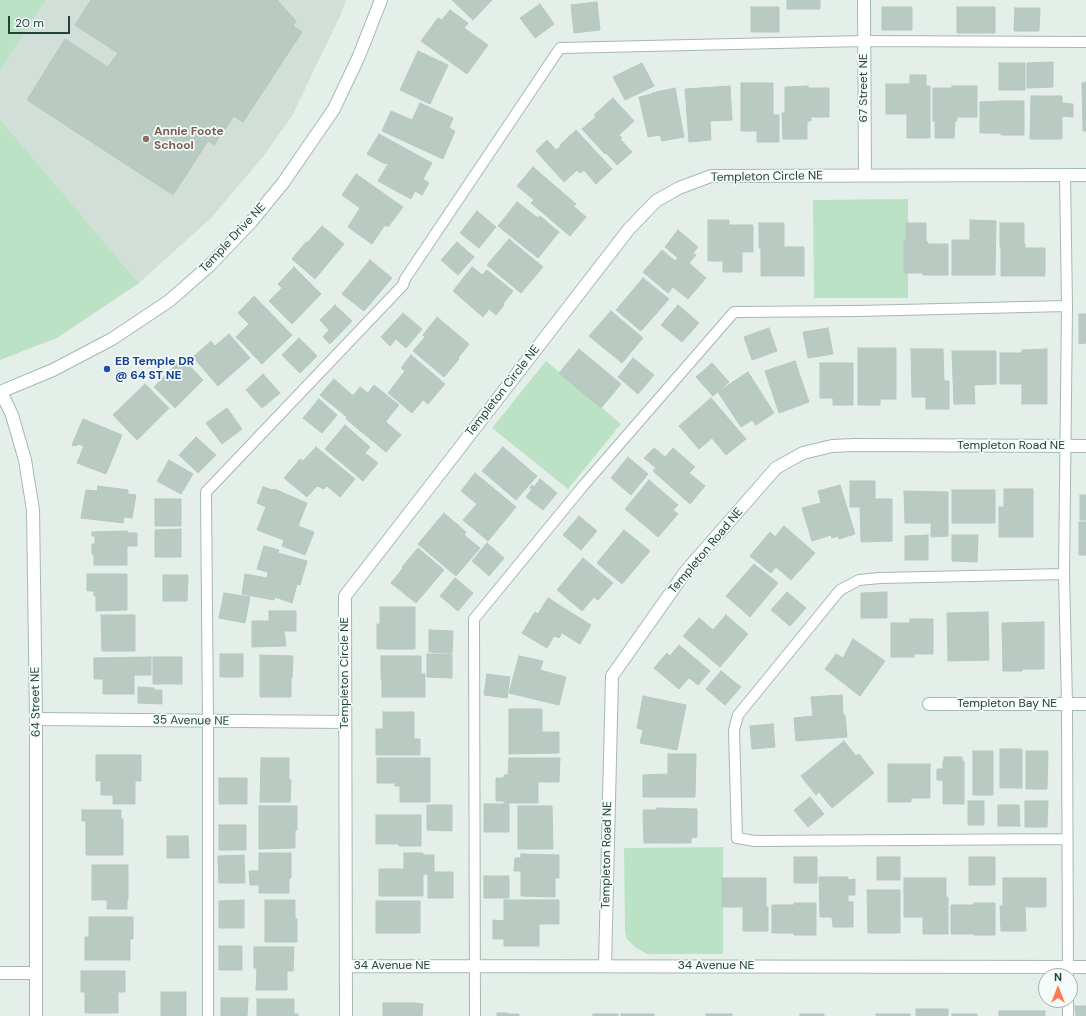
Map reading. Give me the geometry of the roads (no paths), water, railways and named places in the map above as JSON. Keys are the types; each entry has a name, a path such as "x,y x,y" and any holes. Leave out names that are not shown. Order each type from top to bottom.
{"street":[{"name":"Temple Drive NE","path":"1,392 53,370 112,339 169,302 209,266 251,222 283,182 334,109 359,56 381,0"},
{"name":"67 Street NE","path":"864,0 865,175"},
{"name":"Templeton Circle NE","path":"346,1016 345,596 629,229 656,202 680,188 710,176 1086,174"},
{"name":"64 Street NE","path":"1,392 12,415 25,460 33,510 36,719 36,1016"},
{"name":"Templeton Road NE","path":"605,966 612,676 686,572 776,468 803,453 832,446 1086,446"},
{"name":"Templeton Bay NE","path":"929,704 1086,704"},
{"name":"35 Avenue NE","path":"36,719 345,722"},
{"name":"34 Avenue NE","path":"346,966 605,966 1038,971"},
{"path":"0,973 35,973"}],"lane":[{"path":"208,1016 206,492 403,285 405,279 560,48 864,41 1086,42"},
{"path":"1065,175 1067,306 1064,574 1067,704 1068,968"},
{"path":"475,1016 474,619 583,486 734,312 858,311 1067,306"},
{"path":"1064,574 880,578 859,580 840,590 738,715 734,730 737,838 755,842 1067,839"}],"place":[{"name":"Annie Foote School","path":"146,139"},
{"name":"EB Temple DR @ 64 ST NE","path":"107,369"}]}
